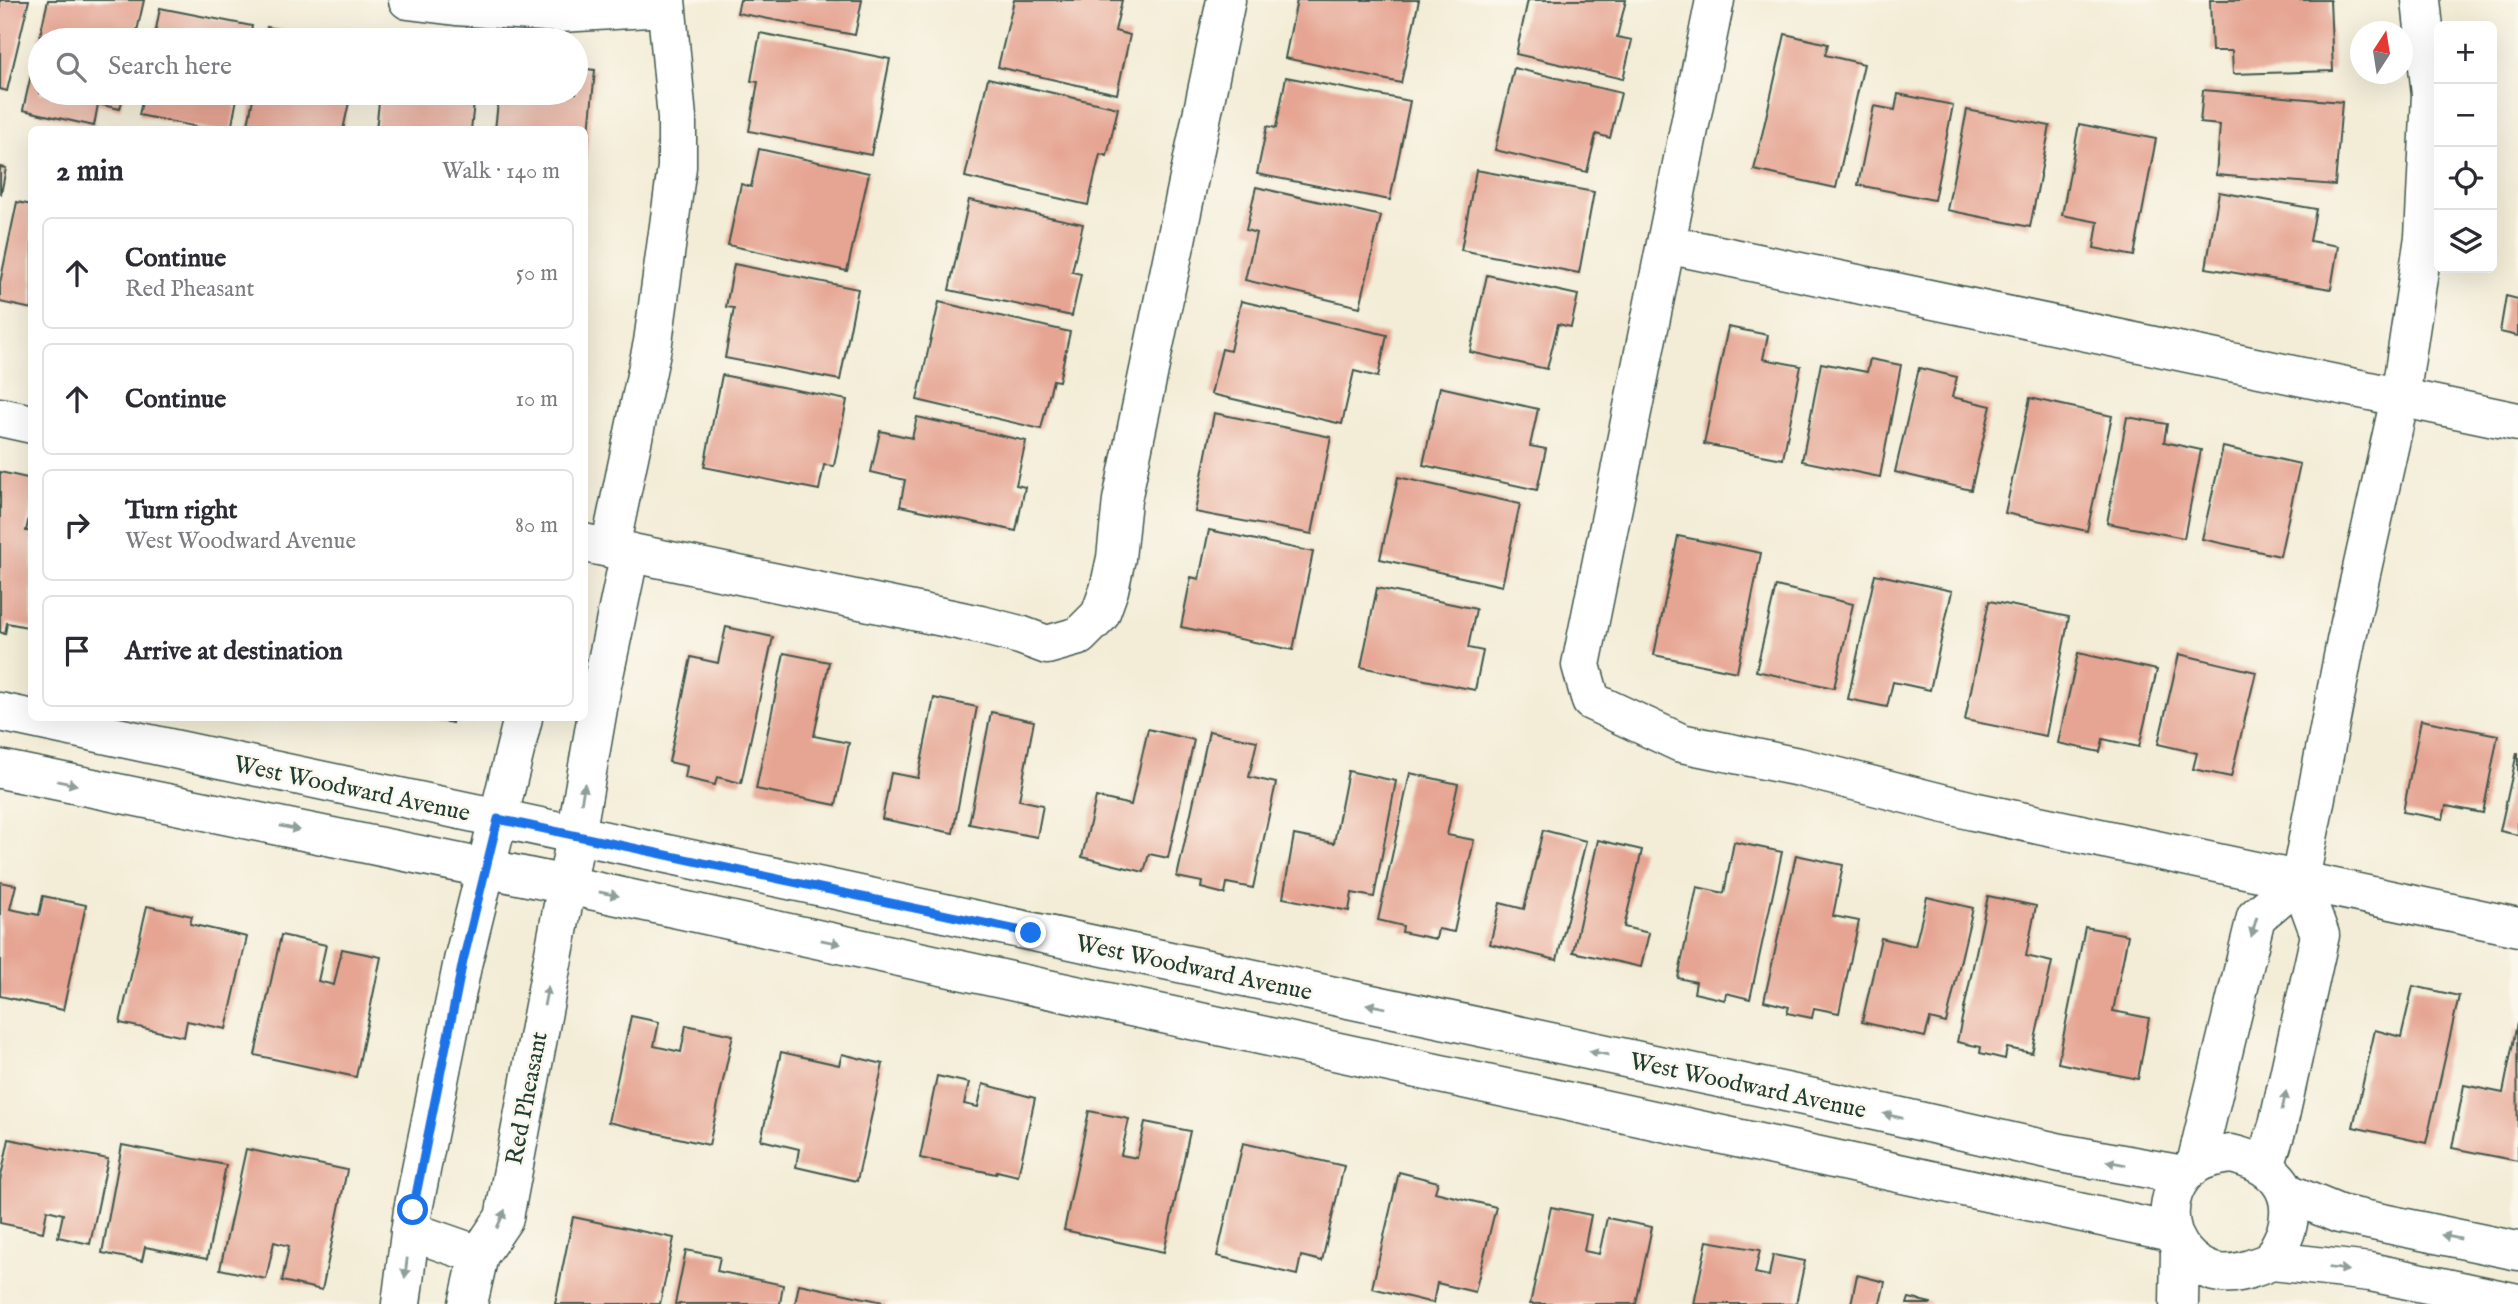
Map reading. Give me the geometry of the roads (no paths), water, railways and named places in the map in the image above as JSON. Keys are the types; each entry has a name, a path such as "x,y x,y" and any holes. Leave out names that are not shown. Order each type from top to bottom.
{"street":[{"path":"408,0 560,13 666,4"},
{"path":"608,548 981,625 1047,645 1079,636 1100,615 1109,590 1116,558 1122,500 1226,0"},
{"path":"1716,0 1581,665 1591,701 1681,743 1799,767 1973,811 2518,927"},
{"path":"2254,1278 2286,1232 2277,1180 2278,1125 2320,935 2300,880 2346,641 2400,398 2424,237 2431,94 2421,0"},
{"name":"Red Pheasant","path":"468,1304 479,1255 504,1218 602,685 608,548 650,355 677,167 677,118 666,4"},
{"path":"1666,244 2518,422"},
{"path":"0,417 28,423"},
{"name":"West Woodward Avenue","path":"0,712 28,718"},
{"name":"West Woodward Avenue","path":"42,721 2062,1153 2190,1170"},
{"path":"401,1304 410,1230 463,961 522,721"},
{"name":"West Woodward Avenue","path":"0,769 567,885 2176,1241"},
{"path":"2190,1170 2256,916 2300,880"},
{"path":"2179,1304 2176,1241 2169,1211 2173,1191 2190,1170 2213,1156 2231,1154 2249,1158 2277,1180 2339,1214 2518,1251"},
{"path":"410,1230 479,1255"},
{"path":"2176,1241 2195,1264 2215,1272 2254,1278 2370,1272 2518,1303"}]}
